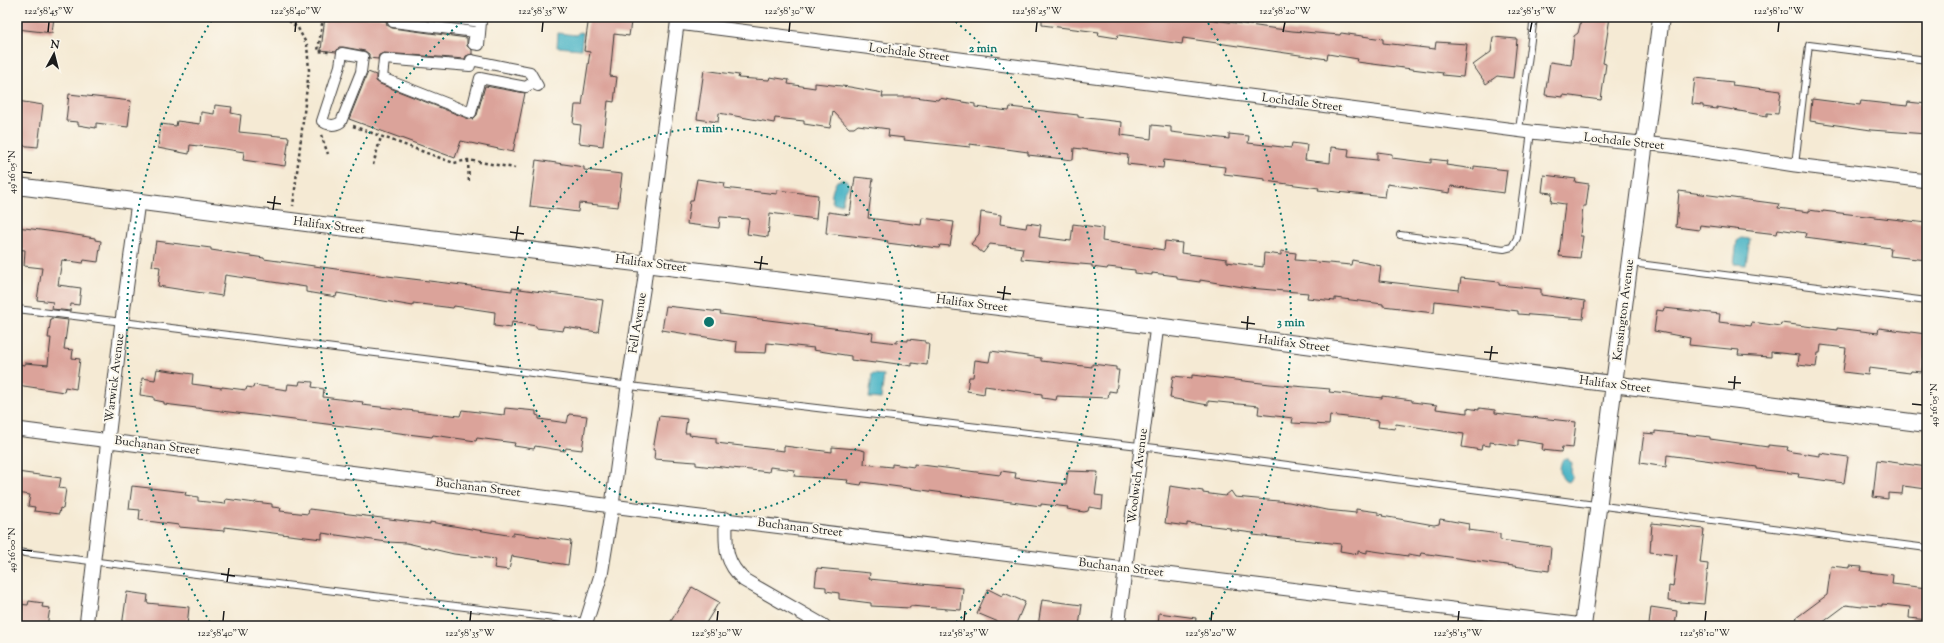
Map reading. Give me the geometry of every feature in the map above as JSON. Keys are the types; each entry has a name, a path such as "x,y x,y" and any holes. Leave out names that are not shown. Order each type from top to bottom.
{"street":[{"path":"391,17 394,17 393,22 475,32 473,44 479,45 481,22 445,17"},
{"name":"Kensington Avenue","path":"1583,626 1661,17"},
{"name":"Lochdale Street","path":"678,20 1525,131 1644,144 1795,165 1927,181"},
{"name":"Fell Avenue","path":"586,624 601,575 647,264 678,20"},
{"path":"342,52 364,57 361,72 340,122 337,124 327,124 322,121 340,66 341,54 342,52"},
{"path":"384,59 470,66 471,60 530,72 538,86 532,83 526,87 480,78 471,113 382,78 384,59"},
{"name":"Halifax Street","path":"17,186 1157,326 1927,424"},
{"name":"Warwick Avenue","path":"86,626 122,321 138,202"},
{"name":"Woolwich Avenue","path":"1118,626 1127,568 1157,326"},
{"name":"Buchanan Street","path":"17,429 611,505 1127,568 1583,626"},
{"path":"726,519 727,558 733,570 744,580 819,625"}],"lane":[{"path":"1400,235 1504,249 1512,247 1517,238 1534,17"},
{"path":"1795,165 1809,45 1927,60"},
{"path":"1629,263 1927,301"},
{"path":"17,309 122,321 628,386 1141,446 1599,504 1927,548"},
{"path":"17,552 586,624"}],"path":[{"path":"284,17 298,28 307,45 310,70 292,209"},
{"path":"323,17 318,51 341,54"},
{"path":"340,122 454,163 468,160 515,168"},
{"path":"319,129 328,154"},
{"path":"373,165 381,137"},
{"path":"468,160 469,184"}],"water":[{"path":"579,32 583,33 581,49 557,47 558,33 576,35"},
{"path":"847,180 849,186 844,194 842,204 834,204 832,199 833,190 837,181"},
{"path":"1741,238 1750,239 1746,265 1734,264 1737,241"},
{"path":"872,374 884,375 881,399 869,398"},
{"path":"1563,459 1568,459 1572,464 1571,472 1573,477 1569,482 1562,478 1560,473 1560,467"}],"building":[{"path":"17,17 54,17 52,33 17,29"},
{"path":"325,17 385,17 387,25 392,28 467,38 467,46 472,50 472,54 466,56 465,59 384,53 379,55 378,59 369,58 369,54 365,51 343,47 339,47 336,52 321,50"},
{"path":"589,17 631,22 629,36 614,34 610,76 617,77 614,102 608,101 603,146 579,143 581,125 573,124 575,105 582,105 590,52 584,51"},
{"path":"1042,17 1193,17 1292,31 1340,35 1341,33 1383,39 1383,43 1435,49 1436,42 1467,44 1463,77 1357,62 1358,59 1328,54 1327,59 1183,38 1182,44 1118,35 1117,38 1098,35 1099,32 1042,25"},
{"path":"1582,17 1610,17 1603,63 1606,64 1601,100 1563,95 1563,97 1545,95 1550,62 1571,65 1574,36 1578,33"},
{"path":"1493,37 1517,39 1513,78 1497,76 1486,84 1473,65 1491,52"},
{"path":"704,70 739,75 738,78 769,80 770,77 789,80 788,84 815,88 815,83 850,87 883,93 882,97 915,97 938,100 939,98 975,104 975,107 1009,111 1010,107 1078,115 1078,117 1122,122 1121,135 1151,139 1152,125 1171,127 1171,132 1229,139 1229,134 1249,136 1248,143 1291,148 1292,143 1307,145 1305,160 1330,163 1331,147 1349,149 1348,157 1377,160 1377,152 1392,154 1392,158 1431,163 1431,159 1447,161 1446,165 1474,169 1474,166 1507,170 1504,193 1451,186 1450,193 1387,184 1385,197 1318,190 1319,188 1224,174 1225,167 1164,160 1163,168 1127,164 1128,155 1074,148 1073,160 1028,155 1028,152 970,144 970,147 904,140 905,138 888,136 889,129 858,125 854,128 849,128 833,111 830,128 804,124 804,121 775,118 774,123 719,113 718,122 697,119"},
{"path":"368,72 376,75 376,81 380,84 469,119 473,119 477,115 485,86 525,93 513,152 461,141 455,158 349,119"},
{"path":"1695,78 1733,82 1732,85 1781,91 1778,114 1767,113 1767,116 1717,107 1717,109 1703,107 1703,105 1692,104"},
{"path":"69,94 131,101 128,127 96,123 96,128 78,125 78,122 66,121"},
{"path":"1812,99 1860,105 1861,101 1907,106 1908,102 1927,104 1927,134 1871,130 1810,121"},
{"path":"17,101 43,105 38,147 17,145"},
{"path":"215,105 232,107 231,113 241,115 239,132 289,137 285,166 243,160 244,152 225,149 190,145 189,154 158,148 161,124 176,126 177,121 200,124 201,112 214,114"},
{"path":"536,160 584,167 584,170 622,174 618,207 579,203 578,212 530,206"},
{"path":"1544,175 1576,179 1575,182 1589,184 1586,206 1583,206 1580,236 1583,236 1580,258 1559,256 1565,204 1551,202 1552,193 1542,192"},
{"path":"855,177 873,179 868,218 921,225 922,218 954,222 950,246 940,245 939,248 911,246 887,243 888,241 870,238 826,233 828,212 850,215"},
{"path":"697,179 725,183 724,188 777,194 777,190 818,195 816,219 770,213 768,237 747,234 749,219 720,217 719,228 687,224 690,201 693,201"},
{"path":"1679,191 1779,204 1778,208 1809,212 1809,210 1823,211 1927,223 1927,260 1890,256 1891,248 1805,237 1806,233 1778,229 1777,234 1700,225 1699,230 1676,227"},
{"path":"981,212 1001,215 1000,224 1026,228 1027,223 1041,225 1039,237 1071,241 1073,224 1103,228 1102,241 1164,250 1165,241 1182,243 1181,253 1227,259 1227,262 1263,267 1264,253 1281,255 1281,251 1296,253 1295,260 1351,265 1352,260 1381,266 1379,281 1459,290 1461,278 1499,282 1499,285 1541,289 1541,295 1585,301 1583,319 1518,314 1518,311 1435,301 1434,313 1383,306 1383,304 1335,298 1335,301 1307,298 1308,293 1249,288 1200,280 1200,282 1177,279 1177,276 1152,273 1152,275 1135,273 1135,270 1108,267 1107,269 1092,267 1092,265 1021,259 1023,248 990,244 983,253 971,244 979,234"},
{"path":"17,227 95,238 95,240 101,241 98,262 84,260 83,263 62,260 58,285 81,288 79,305 71,304 70,311 52,309 53,302 37,300 42,268 24,266 25,250 17,249"},
{"path":"156,241 211,248 211,250 264,259 379,275 512,291 512,288 603,300 598,332 564,327 563,331 536,328 536,326 512,322 511,328 494,326 495,312 454,306 453,308 413,303 413,306 337,293 336,297 306,292 306,287 225,275 222,296 158,286 160,267 152,266"},
{"path":"666,306 873,333 872,340 897,343 897,340 908,341 908,339 925,341 925,343 929,343 927,365 912,363 912,366 876,361 875,363 851,360 851,356 813,350 814,348 767,343 766,353 736,352 737,342 662,330"},
{"path":"1664,308 1720,314 1719,322 1751,326 1752,322 1780,326 1781,323 1837,330 1837,328 1878,333 1879,328 1926,334 1922,372 1911,371 1910,373 1869,368 1868,375 1843,372 1846,348 1821,345 1816,367 1798,365 1799,355 1771,352 1771,357 1738,355 1739,350 1689,345 1690,338 1654,331 1657,310 1663,311"},
{"path":"51,318 68,320 64,349 73,350 72,358 80,359 76,389 65,387 64,392 17,385 17,364 25,365 25,363 48,365 51,338 48,338"},
{"path":"991,351 1041,358 1041,361 1092,367 1092,364 1116,367 1116,370 1119,370 1116,392 1109,391 1108,398 1057,396 1056,400 1042,398 1042,394 985,386 984,394 967,391 969,377 973,377 975,360 989,362"},
{"path":"157,369 193,374 192,384 246,390 247,387 253,388 254,385 287,390 288,384 299,385 300,381 313,382 312,387 324,389 323,397 363,402 362,405 460,416 462,410 504,415 505,408 536,411 536,415 539,416 539,419 567,423 569,414 587,416 582,450 566,448 565,451 535,446 534,449 514,446 515,443 477,438 476,441 433,435 432,437 164,404 164,402 154,400 154,397 140,395 142,378 155,380"},
{"path":"1192,375 1330,389 1329,392 1412,400 1412,402 1437,405 1436,409 1467,413 1467,408 1479,410 1479,408 1495,410 1495,413 1576,422 1573,448 1562,447 1561,452 1542,450 1543,444 1518,440 1518,446 1490,442 1490,446 1482,445 1481,450 1462,447 1464,434 1396,424 1395,429 1378,427 1379,421 1330,415 1329,425 1292,423 1293,418 1258,414 1259,406 1208,401 1208,405 1170,398 1173,376 1192,378"},
{"path":"659,416 687,419 685,433 690,433 689,435 716,438 716,443 784,451 784,446 832,452 832,447 857,449 865,451 864,464 892,467 892,464 914,467 914,464 1000,475 1001,471 1016,473 1015,478 1066,484 1068,471 1098,472 1095,495 1103,496 1102,509 1089,507 1088,511 1084,512 1067,509 1068,507 1041,504 1041,506 862,482 861,485 847,483 848,480 794,476 795,470 770,467 769,472 696,465 696,462 654,459 655,450 653,450"},
{"path":"1655,431 1710,437 1710,439 1768,447 1768,445 1788,447 1787,450 1792,452 1820,456 1820,453 1848,457 1844,483 1798,477 1799,474 1757,469 1757,467 1667,455 1666,467 1640,463 1644,433 1655,434"},
{"path":"1877,460 1927,467 1927,489 1903,486 1902,494 1888,493 1888,499 1873,497"},
{"path":"17,472 61,478 59,488 66,489 63,509 60,508 59,514 34,511 35,507 28,506 30,495 17,493"},
{"path":"132,486 186,492 185,495 198,497 198,501 225,504 226,499 255,502 272,504 272,507 281,508 280,511 308,514 309,509 430,524 430,522 513,536 513,533 571,541 568,565 512,556 509,570 494,568 496,559 454,554 407,543 387,542 322,533 322,539 224,527 224,531 179,527 179,525 139,520 140,510 129,509"},
{"path":"1170,486 1225,496 1231,491 1235,497 1289,502 1326,510 1356,513 1356,509 1378,512 1378,514 1383,515 1382,516 1434,525 1439,524 1440,519 1469,524 1468,530 1500,534 1500,540 1551,547 1549,571 1421,553 1420,556 1408,554 1408,556 1367,550 1367,553 1358,551 1358,554 1340,551 1341,544 1253,535 1253,533 1230,530 1230,528 1187,523 1187,526 1165,523"},
{"path":"1652,523 1704,529 1700,563 1708,564 1704,604 1668,601 1669,586 1673,587 1677,555 1650,552"},
{"path":"1831,566 1849,568 1849,566 1862,567 1861,571 1893,575 1892,584 1927,588 1927,620 1909,618 1910,607 1882,604 1882,606 1862,605 1862,607 1846,605 1818,626 1802,626 1796,618 1827,595"},
{"path":"817,568 870,573 869,579 963,588 961,610 910,606 910,608 871,606 871,603 839,599 839,593 826,591 826,587 815,586"},
{"path":"692,587 719,602 704,626 668,626"},
{"path":"988,589 1002,596 1004,593 1025,602 1015,626 1008,626 977,613"},
{"path":"127,592 148,595 147,603 189,607 187,626 122,626"},
{"path":"1042,600 1082,605 1079,626 1038,626"},
{"path":"29,601 43,603 42,607 50,608 47,626 17,626 17,604 28,605"},
{"path":"1651,607 1677,611 1675,626 1649,625"},
{"path":"1159,613 1196,618 1195,626 1158,626"}]}
